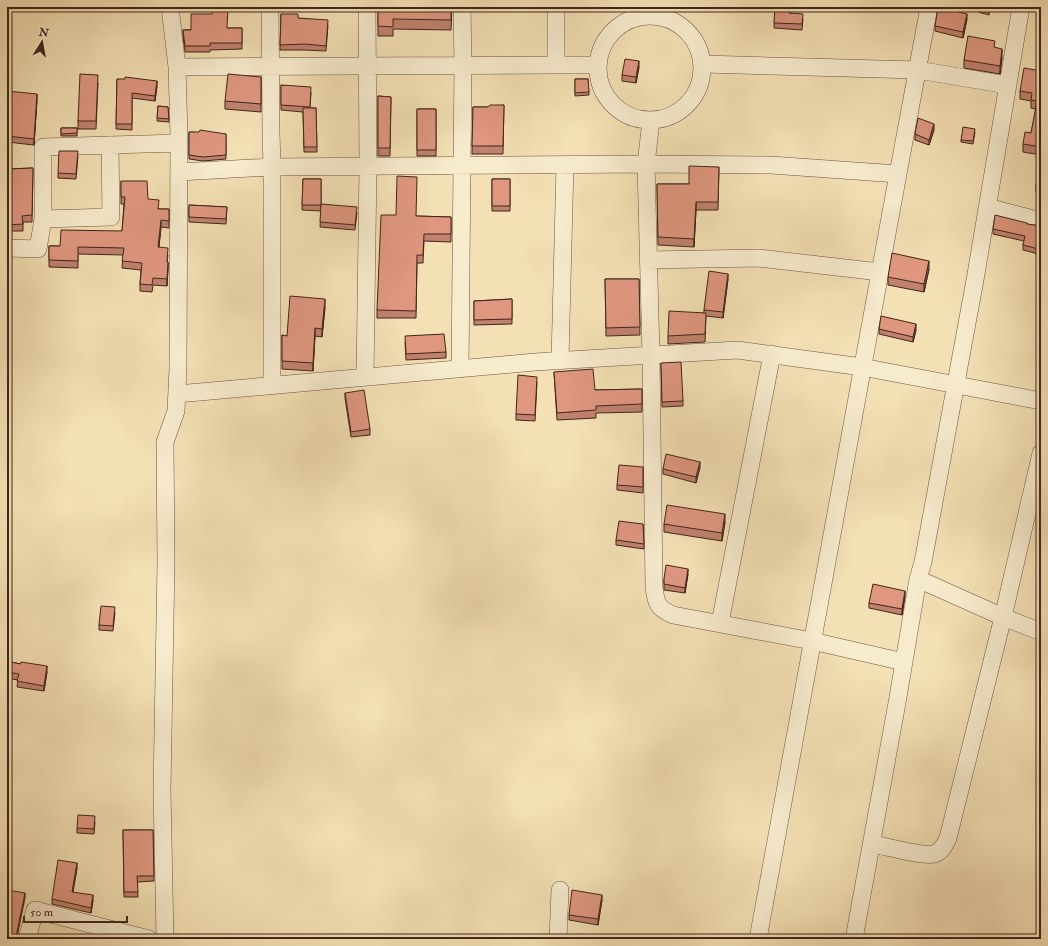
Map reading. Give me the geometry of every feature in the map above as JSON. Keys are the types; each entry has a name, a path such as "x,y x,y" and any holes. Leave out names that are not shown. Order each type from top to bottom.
{"street":[{"path":"165,939 162,790 166,563 165,442 176,411 178,368 179,143 177,67 170,7"},
{"path":"270,7 272,386"},
{"path":"365,377 368,166 367,7"},
{"path":"460,369 463,66 462,7"},
{"path":"556,7 556,65"},
{"path":"758,939 862,367 930,7"},
{"path":"854,939 918,579 923,562 955,385 1021,7"},
{"path":"649,11 656,15 674,20 688,31 698,46 703,64 701,82 694,98 681,111 666,118 651,121 632,117 618,109 606,97 599,82 597,65 600,49 609,34 621,23 649,11"},
{"path":"703,64 918,70 1007,85"},
{"path":"177,67 597,65"},
{"path":"651,121 646,164 651,355 654,587 656,602 664,611 673,615 812,641 904,662"},
{"path":"7,248 38,249 43,219 43,147 179,143"},
{"path":"43,219 111,217 110,145"},
{"path":"179,172 272,167 646,164 771,165 898,174"},
{"path":"560,360 565,165"},
{"path":"986,207 1041,221"},
{"path":"648,260 759,258 880,272"},
{"path":"177,394 560,360 737,350 862,367 1041,401"},
{"path":"720,623 772,354"},
{"path":"872,844 926,854 936,854 943,849 948,838 1003,617 1037,492 1041,453"},
{"path":"918,579 1003,617 1041,632"},
{"path":"558,939 560,890"},
{"path":"27,939 34,910 149,939"}],"building":[{"path":"212,7 228,7 227,28 242,28 242,43 210,43 210,46 185,46 183,30 191,30 191,14 212,14"},
{"path":"378,7 451,7 451,20 393,19 393,27 378,26"},
{"path":"775,7 790,7 789,13 803,14 802,24 774,23"},
{"path":"938,7 967,14 963,32 935,26"},
{"path":"978,7 990,7 989,12 978,9"},
{"path":"281,14 298,14 298,18 328,20 326,46 305,44 280,45"},
{"path":"968,36 995,41 994,47 1002,49 1000,66 964,60"},
{"path":"7,46 10,46 7,84"},
{"path":"625,59 639,61 636,77 622,75"},
{"path":"1024,68 1041,71 1041,147 1023,144 1025,132 1031,133 1037,101 1031,100 1032,93 1020,91"},
{"path":"80,74 98,75 96,121 78,121"},
{"path":"228,74 261,77 261,104 225,101"},
{"path":"125,77 157,81 155,96 132,93 132,124 116,124 117,79 125,79"},
{"path":"575,79 588,79 589,92 575,93"},
{"path":"281,85 311,87 310,107 281,105"},
{"path":"7,91 37,94 34,139 7,136"},
{"path":"378,96 391,97 390,148 378,148"},
{"path":"490,105 504,105 503,146 472,146 473,107 488,107"},
{"path":"158,106 168,107 169,119 157,118"},
{"path":"303,108 316,108 317,147 304,147"},
{"path":"417,109 436,109 436,150 417,150"},
{"path":"918,118 934,124 929,140 915,134"},
{"path":"963,127 975,129 973,141 961,140"},
{"path":"61,128 77,128 77,133 61,134"},
{"path":"200,130 226,134 226,155 203,157 189,155 189,132 199,132"},
{"path":"59,151 78,151 76,174 58,173"},
{"path":"689,166 719,167 718,202 696,202 694,239 658,237 657,184 689,184"},
{"path":"33,168 32,215 22,216 23,224 7,225 7,169"},
{"path":"1038,174 1041,175 1041,188 1036,186"},
{"path":"397,176 417,177 416,216 451,217 451,234 424,234 423,255 417,255 416,311 377,310 381,215 396,215"},
{"path":"303,179 321,179 321,205 302,205"},
{"path":"492,179 510,179 510,206 492,206"},
{"path":"121,181 147,181 148,199 159,200 158,209 169,209 169,221 161,220 158,247 168,248 167,279 153,278 152,285 140,284 142,263 122,261 124,248 78,247 78,261 49,260 49,246 60,246 61,230 122,231 125,197 121,197"},
{"path":"321,204 357,207 355,225 320,222"},
{"path":"189,205 227,207 226,219 189,217"},
{"path":"995,215 1027,224 1041,226 1041,250 1023,245 1025,236 993,229"},
{"path":"892,253 929,261 924,284 888,277"},
{"path":"709,271 728,274 723,312 704,310"},
{"path":"605,279 639,279 640,327 606,328"},
{"path":"290,296 325,299 322,329 315,328 313,363 282,361 282,335 287,336"},
{"path":"512,299 512,319 474,320 474,301"},
{"path":"669,311 706,313 705,334 668,336"},
{"path":"881,316 916,324 913,337 879,329"},
{"path":"444,334 446,352 406,354 405,336"},
{"path":"681,362 683,401 662,402 661,363"},
{"path":"593,369 595,390 642,389 642,404 596,406 596,410 557,413 554,372"},
{"path":"518,375 537,377 535,415 516,414"},
{"path":"364,390 370,429 351,432 345,393"},
{"path":"666,454 700,462 696,477 663,469"},
{"path":"619,465 643,467 643,487 617,485"},
{"path":"667,505 725,514 722,533 664,524"},
{"path":"619,521 643,524 644,544 616,540"},
{"path":"666,565 688,569 685,588 664,584"},
{"path":"873,584 905,591 902,609 869,603"},
{"path":"101,606 115,607 113,626 99,625"},
{"path":"7,661 20,664 21,662 47,666 44,686 17,681 19,674 7,672"},
{"path":"78,815 95,816 94,829 77,828"},
{"path":"123,830 153,830 154,876 137,876 138,892 124,892"},
{"path":"58,860 77,863 72,892 93,895 91,908 52,899"},
{"path":"7,890 25,893 17,932 17,937 19,939 7,939"},
{"path":"572,890 602,895 598,919 569,915"}]}
